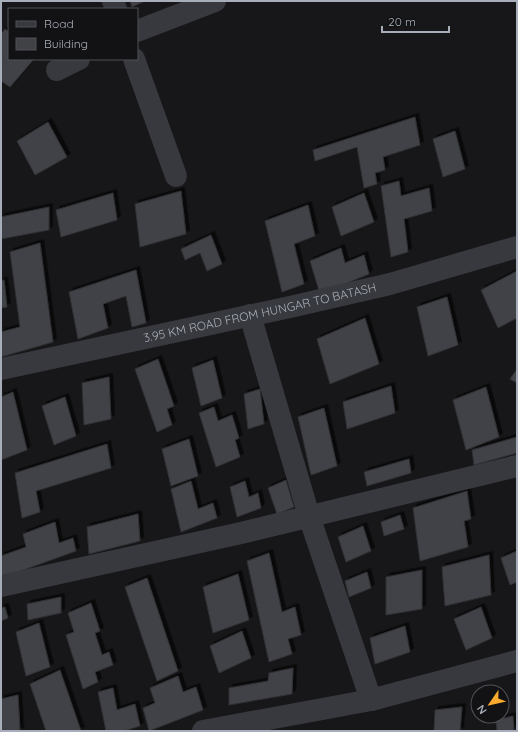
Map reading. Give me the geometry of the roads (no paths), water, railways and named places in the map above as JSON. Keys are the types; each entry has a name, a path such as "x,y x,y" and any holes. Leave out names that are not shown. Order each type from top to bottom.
{"street":[{"path":"138,31 214,1"},
{"path":"57,70 77,60"},
{"path":"134,60 176,176"},
{"name":"3.95 KM ROAD FROM HUNGAR TO BATASH","path":"1,369 250,316 390,284 517,247"},
{"path":"250,316 309,516 371,700"},
{"path":"1,586 241,533 517,466"},
{"path":"202,731 371,700 517,661"}]}
